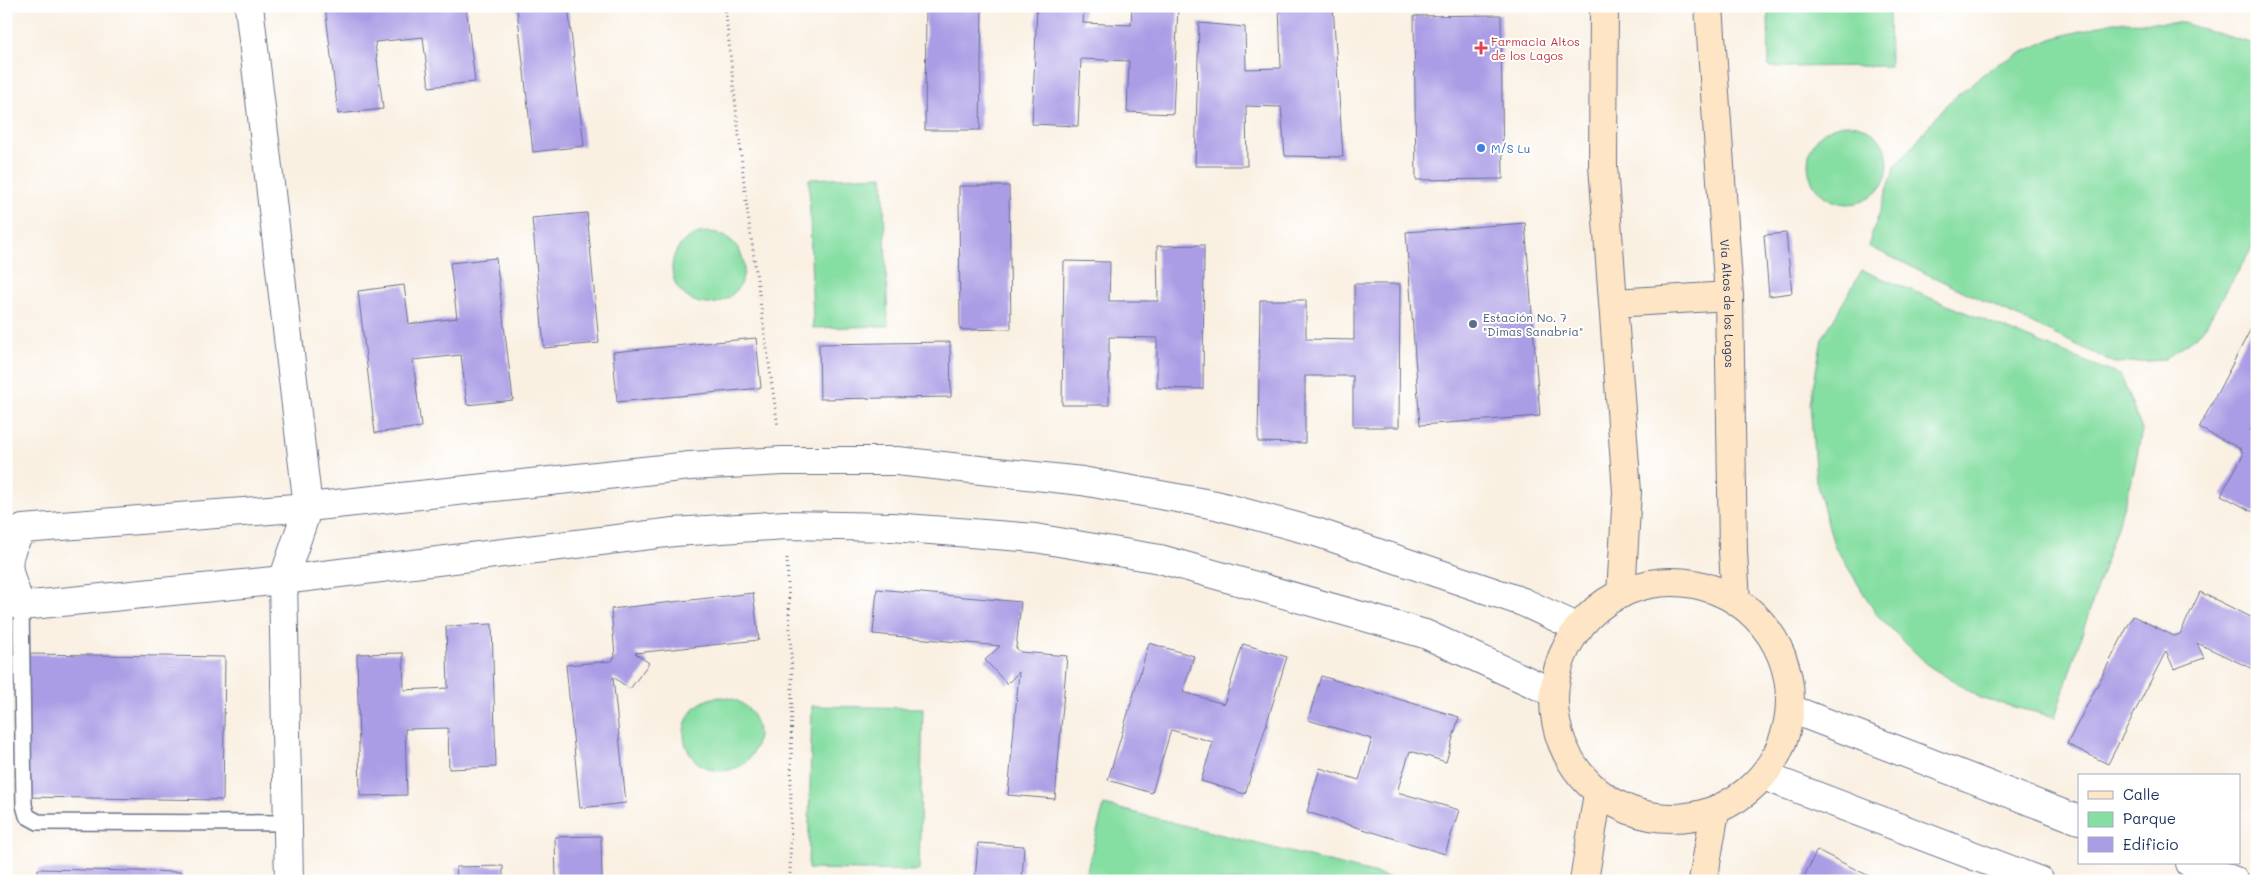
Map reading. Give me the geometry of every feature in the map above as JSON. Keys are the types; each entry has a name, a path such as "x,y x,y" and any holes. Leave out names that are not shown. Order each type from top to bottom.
{"street":[{"path":"249,6 308,507 283,580 289,881"},
{"path":"1604,6 1603,166 1627,492 1621,594"},
{"name":"Vía Altos de los Lagos","path":"1709,6 1729,296 1733,542 1736,600"},
{"path":"1614,303 1729,296"},
{"path":"1554,693 1425,634 1160,559 1035,538 892,527 786,525 674,532 283,580 21,606 7,568 11,545 23,529 308,507 690,466 782,461 897,461 1082,481 1216,505 1316,532 1523,602 1579,628"},
{"path":"1660,582 1700,585 1736,600 1760,621 1779,647 1789,677 1791,709 1783,744 1764,776 1742,796 1715,811 1674,818 1634,812 1598,793 1572,765 1557,731 1554,693 1561,658 1579,628 1598,608 1621,594 1660,582"},
{"path":"1791,709 2078,820"},
{"path":"1764,776 2040,881"},
{"path":"1584,881 1598,793"},
{"path":"1703,881 1715,811"},
{"path":"2192,864 2235,881"}],"lane":[{"path":"21,606 24,805 27,816 38,822 289,823"}],"green space":[{"path":"1768,6 1889,6 1890,66 1769,67"},
{"path":"2113,22 2183,23 2257,45 2257,240 2202,331 2165,360 2115,363 1868,246 1895,167 1947,104 1992,67 2051,39"},
{"path":"1848,124 1863,127 1876,136 1885,149 1888,164 1885,179 1876,192 1863,201 1848,204 1833,201 1820,192 1811,179 1808,164 1811,149 1820,136 1833,127"},
{"path":"883,176 888,326 813,328 809,179"},
{"path":"715,232 734,242 742,254 744,268 742,282 734,294 722,302 701,304 682,294 674,282 672,261 682,242 694,234"},
{"path":"1862,270 2121,376 2142,430 2132,480 2055,717 1982,699 1929,666 1877,615 1834,545 1816,481 1810,403 1822,339"},
{"path":"721,697 735,700 747,708 755,720 758,734 755,748 747,760 735,768 721,771 707,768 695,760 687,748 684,734 687,720 695,708 707,700"},
{"path":"812,706 923,708 919,871 808,869"},
{"path":"1104,805 1404,881 1084,881"}],"building":[{"path":"325,6 466,6 475,82 429,87 423,37 375,42 383,109 338,114"},
{"path":"540,6 568,6 584,146 533,152 517,9"},
{"path":"926,6 982,6 980,130 925,130"},
{"path":"1037,6 1084,6 1083,23 1131,25 1132,6 1178,6 1173,114 1127,112 1129,61 1081,59 1078,126 1032,124"},
{"path":"1279,6 1333,6 1343,157 1285,156 1281,107 1246,106 1247,166 1195,166 1199,23 1245,27 1246,69 1281,68"},
{"path":"1501,15 1503,179 1416,180 1414,16"},
{"path":"959,186 1009,186 1011,329 960,330"},
{"path":"587,213 599,343 544,348 532,218"},
{"name":"Estación No. 7 \"Dimas Sanabria\"","path":"1525,223 1540,416 1420,425 1406,232"},
{"path":"1786,233 1792,293 1769,296 1764,235"},
{"path":"1204,245 1203,389 1157,388 1157,338 1109,337 1109,405 1062,405 1064,261 1110,262 1109,301 1158,301 1157,246"},
{"path":"496,258 513,400 467,405 461,355 413,360 421,427 375,433 358,291 404,285 409,324 457,318 450,263"},
{"path":"1354,284 1400,284 1399,427 1353,427 1353,376 1305,376 1305,443 1258,442 1260,300 1306,300 1306,339 1354,340"},
{"path":"2257,317 2257,417 2250,431 2257,428 2257,514 2221,495 2243,455 2241,449 2199,428"},
{"path":"756,338 761,388 617,402 613,352"},
{"path":"950,342 951,397 820,399 819,344"},
{"path":"877,589 1021,602 1016,648 1021,652 1067,656 1055,799 1008,795 1019,672 1007,684 985,660 1000,646 873,634"},
{"path":"2200,592 2257,620 2257,671 2197,643 2204,658 2174,669 2166,651 2108,764 2067,744 2133,616 2174,636 2180,634"},
{"path":"753,593 759,640 635,653 649,663 630,689 613,677 626,803 580,808 566,665 612,661 615,656 611,609"},
{"path":"492,624 496,767 449,769 448,728 405,729 407,795 360,796 357,654 403,653 404,690 448,688 446,626"},
{"path":"1149,643 1194,656 1183,692 1224,704 1243,644 1287,657 1245,794 1201,781 1213,742 1171,730 1152,793 1108,780"},
{"path":"27,654 225,657 223,800 25,797"},
{"path":"1321,676 1459,717 1446,762 1410,751 1397,792 1459,810 1445,854 1307,812 1320,768 1359,780 1372,739 1308,720"},
{"path":"601,836 602,881 556,881 555,837"},
{"path":"978,843 1024,846 1022,881 975,881"},
{"path":"1817,850 1879,881 1802,881"},
{"path":"503,866 503,881 457,881 456,867"},
{"path":"38,869 182,872 182,881 38,881"}],"place":[{"name":"Farmacia Altos de los Lagos","path":"1481,48"},
{"name":"M/S Lu","path":"1481,148"},
{"name":"Estación No. 7 \"Dimas Sanabria\"","path":"1473,324"}]}
